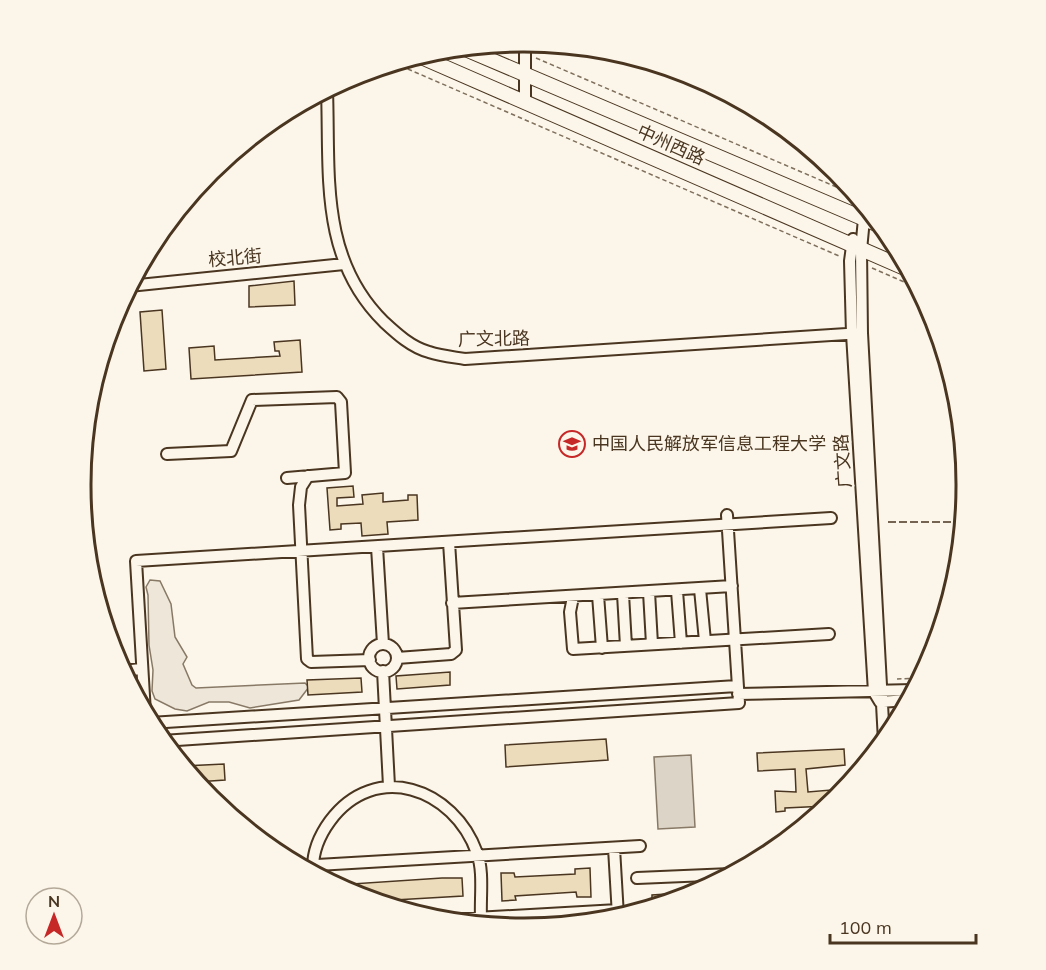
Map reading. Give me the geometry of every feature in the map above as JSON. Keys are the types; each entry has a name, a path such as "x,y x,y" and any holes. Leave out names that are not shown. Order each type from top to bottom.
{"main road":[{"name":"中州西路","path":"479,55 857,211"},
{"name":"中州西路","path":"434,62 525,100 858,253 896,265"}],"street":[{"path":"525,100 526,52"},
{"name":"广文北路","path":"327,99 331,212 335,238 344,264 361,295 400,338 428,352 465,359 857,333"},
{"name":"广文路","path":"864,220 858,253 857,333 882,726"},
{"name":"广文路","path":"858,253 850,261 881,680 879,695"},
{"name":"校北街","path":"140,285 344,264"},
{"path":"167,454 231,451 252,400 334,395 340,402 345,473 287,478"},
{"path":"308,476 299,495 307,659 311,662 370,660"},
{"path":"143,691 135,561 449,542 728,521 831,518"},
{"path":"174,740 739,703 728,521"},
{"path":"397,658 454,653 449,542"},
{"path":"377,546 383,644"},
{"path":"452,603 598,596 732,586"},
{"path":"700,589 705,641"},
{"path":"677,591 681,643"},
{"path":"649,592 652,644"},
{"path":"623,594 626,646"},
{"path":"598,596 602,648"},
{"path":"573,597 570,612 573,649 829,634"},
{"path":"383,644 395,650 397,658 394,666 383,672"},
{"path":"383,644 374,648 370,660 374,668 383,672"},
{"path":"132,670 141,669"},
{"path":"383,672 389,786"},
{"path":"161,722 384,708 738,690 879,695 899,698"},
{"path":"879,695 903,691"},
{"path":"313,863 320,837 335,815 361,795 389,786 421,792 446,806 461,823 478,856 481,915"},
{"path":"321,867 640,846"},
{"path":"614,848 618,907"},
{"path":"637,878 709,876"},
{"path":"493,917 569,915"}],"path":[{"path":"536,52 836,186"},
{"path":"406,68 850,261"},
{"path":"858,253 903,280"},
{"path":"881,680 910,679"}],"shaded area":[{"path":"150,580 160,581 171,604 175,637 187,657 183,664 192,685 196,688 305,683 309,687 299,700 250,708 229,702 209,702 187,711 175,709 155,699 152,691 153,670 149,645 146,587"},
{"path":"691,755 695,827 658,829 654,757"}],"building":[{"path":"294,281 295,305 249,307 249,286"},
{"path":"162,310 166,369 144,371 140,312"},
{"path":"300,340 302,372 191,379 189,348 214,346 215,360 280,356 279,351 275,351 274,342"},
{"path":"353,486 354,497 337,498 337,506 363,504 362,495 383,493 383,502 408,500 408,495 417,495 418,520 387,522 388,534 362,536 361,523 341,524 341,529 330,530 327,488"},
{"path":"450,672 450,685 397,689 396,676"},
{"path":"361,678 362,692 308,695 307,680"},
{"path":"606,739 608,760 506,767 505,745"},
{"path":"844,749 845,765 806,769 808,792 830,790 812,807 785,808 785,811 776,812 775,791 796,792 795,769 758,771 757,753"},
{"path":"224,764 225,780 208,781 194,765"},
{"path":"590,868 591,897 577,897 576,892 515,896 516,900 502,901 501,873 514,873 515,877 575,874 575,869"},
{"path":"462,878 463,896 400,900 354,884"}],"fence":[{"path":"888,522 954,522"}],"place":[{"name":"中国人民解放军信息工程大学","path":"572,444"}]}
